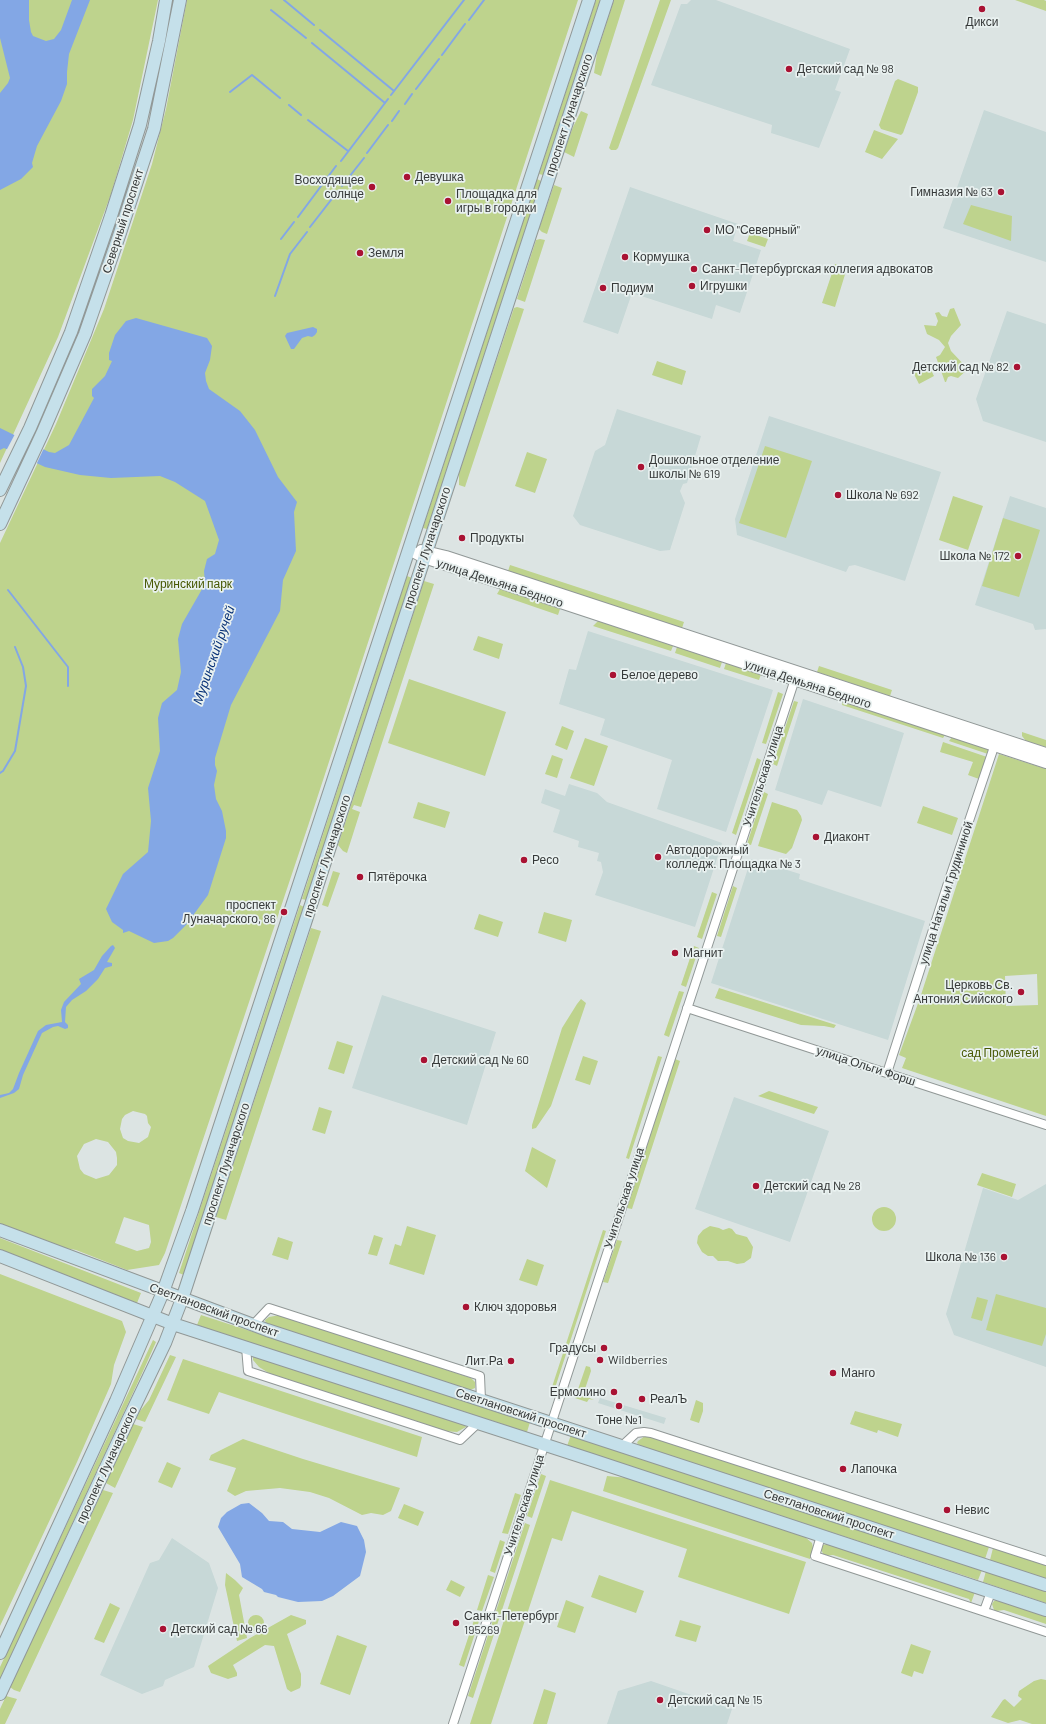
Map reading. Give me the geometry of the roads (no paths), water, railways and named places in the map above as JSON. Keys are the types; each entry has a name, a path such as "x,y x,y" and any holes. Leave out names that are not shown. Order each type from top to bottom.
{"main road":[{"name":"Северный проспект","path":"0,490 30,428 70,332 125,170 140,125 159,41 166,0"},
{"name":"Северный проспект","path":"0,524 42,434 85,334 120,233 154,128 180,0"},
{"name":"проспект Луначарского","path":"0,1653 116,1401 153,1316 195,1204 589,0"},
{"name":"проспект Луначарского","path":"0,1694 122,1432 166,1343 182,1299 607,0"},
{"name":"Светлановский проспект","path":"0,1230 253,1325 1046,1585"},
{"name":"Светлановский проспект","path":"0,1256 173,1324 544,1444 1046,1610"}],"street":[{"name":"улица Демьяна Бедного","path":"409,550 996,741 1046,753"},
{"name":"Учительская улица","path":"452,1724 796,676"},
{"name":"улица Демьяна Бедного","path":"996,741 1046,763"},
{"name":"улица Натальи Грудининой","path":"887,1073 948,883 996,741"},
{"name":"улица Ольги Форш","path":"687,1008 1046,1126"},
{"path":"253,1325 269,1308 480,1376 481,1400"},
{"path":"246,1347 248,1371 256,1374 460,1440 478,1423"},
{"path":"622,1446 636,1433 651,1433 1046,1561"},
{"path":"821,1536 815,1556 1046,1632"},
{"path":"984,1611 991,1592"}],"water":[{"path":"0,0 29,0 29,20 31,32 33,36 46,41 54,39 61,30 72,0 90,0 69,54 67,84 61,101 37,146 32,163 33,167 21,179 0,190 0,93 10,78 0,38"},
{"name":"Муринский ручей","path":"136,318 207,338 212,346 210,360 205,373 209,389 240,411 255,430 278,477 297,502 294,512 296,551 283,580 280,611 231,705 215,758 217,771 214,785 216,799 222,811 226,838 208,895 186,925 173,938 168,941 154,943 129,931 123,933 123,930 112,922 106,909 123,874 148,852 151,821 148,788 160,751 158,718 162,703 177,690 181,672 178,639 182,624 205,584 204,571 207,559 215,554 219,540 205,501 175,482 160,476 111,478 80,475 45,467 4,448 0,450 0,428 49,452 55,453 69,445 94,398 92,396 92,389 105,376 112,361 109,360 109,353 115,335 126,321"},
{"path":"313,327 317,329 315,335 312,337 308,336 302,338 294,349 291,349 285,336 287,333"},
{"path":"113,945 115,948 107,962 112,963 112,966 105,968 98,979 86,991 72,1000 66,1007 65,1022 68,1025 68,1028 65,1029 58,1026 42,1033 23,1075 19,1089 14,1093 0,1098 0,1095 9,1093 13,1089 38,1031 46,1025 62,1022 61,1010 64,1002 81,984 79,979 94,970 102,956"},
{"path":"249,1503 262,1513 269,1521 283,1522 292,1529 320,1532 341,1522 357,1526 364,1540 366,1552 360,1576 333,1596 322,1601 298,1602 264,1592 262,1589 242,1577 240,1564 218,1527 221,1518 227,1512 241,1504"}],"waterway":[{"path":"284,0 314,25"},
{"path":"391,95 464,0"},
{"path":"469,20 484,0"},
{"path":"271,10 306,38"},
{"path":"442,55 465,24"},
{"path":"320,30 394,91"},
{"path":"312,43 385,103"},
{"path":"416,89 439,59"},
{"path":"230,92 252,75 280,98"},
{"path":"405,104 412,94"},
{"path":"341,161 388,99"},
{"path":"289,105 301,115"},
{"path":"392,121 399,111"},
{"path":"308,120 348,151"},
{"path":"367,153 388,125"},
{"path":"342,186 364,158"},
{"path":"298,217 336,166"},
{"path":"310,227 338,191"},
{"path":"281,239 294,222"},
{"path":"275,296 290,254 307,232"},
{"path":"8,590 68,667 68,686"},
{"path":"0,773 3,771 15,751 26,686 23,667 15,647"}],"place":[{"name":"Дикси","path":"982,9"},
{"name":"Детский сад № 98","path":"789,69"},
{"name":"Девушка","path":"407,177"},
{"name":"Восходящее солнце","path":"372,187"},
{"name":"Гимназия № 63","path":"1001,192"},
{"name":"Площадка для игры в городки","path":"448,201"},
{"name":"МО \"Северный\"","path":"707,230"},
{"name":"Земля","path":"360,253"},
{"name":"Кормушка","path":"625,257"},
{"name":"Санкт-Петербургская коллегия адвокатов","path":"694,269"},
{"name":"Игрушки","path":"692,286"},
{"name":"Подиум","path":"603,288"},
{"name":"Детский сад № 82","path":"1017,367"},
{"name":"Дошкольное отделение школы № 619","path":"641,467"},
{"name":"Школа № 692","path":"838,495"},
{"name":"Продукты","path":"462,538"},
{"name":"Школа № 172","path":"1018,556"},
{"name":"Белое дерево","path":"613,675"},
{"name":"Диаконт","path":"816,837"},
{"name":"Автодорожный колледж. Площадка № 3","path":"658,857"},
{"name":"Ресо","path":"524,860"},
{"name":"Пятёрочка","path":"360,877"},
{"name":"проспект Луначарского, 86","path":"284,912"},
{"name":"Магнит","path":"675,953"},
{"name":"Церковь Св. Антония Сийского","path":"1021,992"},
{"name":"Детский сад № 60","path":"424,1060"},
{"name":"Детский сад № 28","path":"756,1186"},
{"name":"Школа № 136","path":"1004,1257"},
{"name":"Ключ здоровья","path":"466,1307"},
{"name":"Градусы","path":"604,1348"},
{"name":"Wildberries","path":"600,1360"},
{"name":"Лит.Ра","path":"511,1361"},
{"name":"Манго","path":"833,1373"},
{"name":"Ермолино","path":"614,1392"},
{"name":"РеалЪ","path":"642,1399"},
{"name":"Тоне №1","path":"619,1406"},
{"name":"Лапочка","path":"843,1469"},
{"name":"Невис","path":"947,1510"},
{"name":"Санкт-Петербург 195269","path":"456,1623"},
{"name":"Детский сад № 66","path":"163,1629"},
{"name":"Детский сад № 15","path":"660,1700"}],"park label":[{"name":"Муринский парк","path":"188,584"},
{"name":"сад Прометей","path":"1000,1053"}]}
